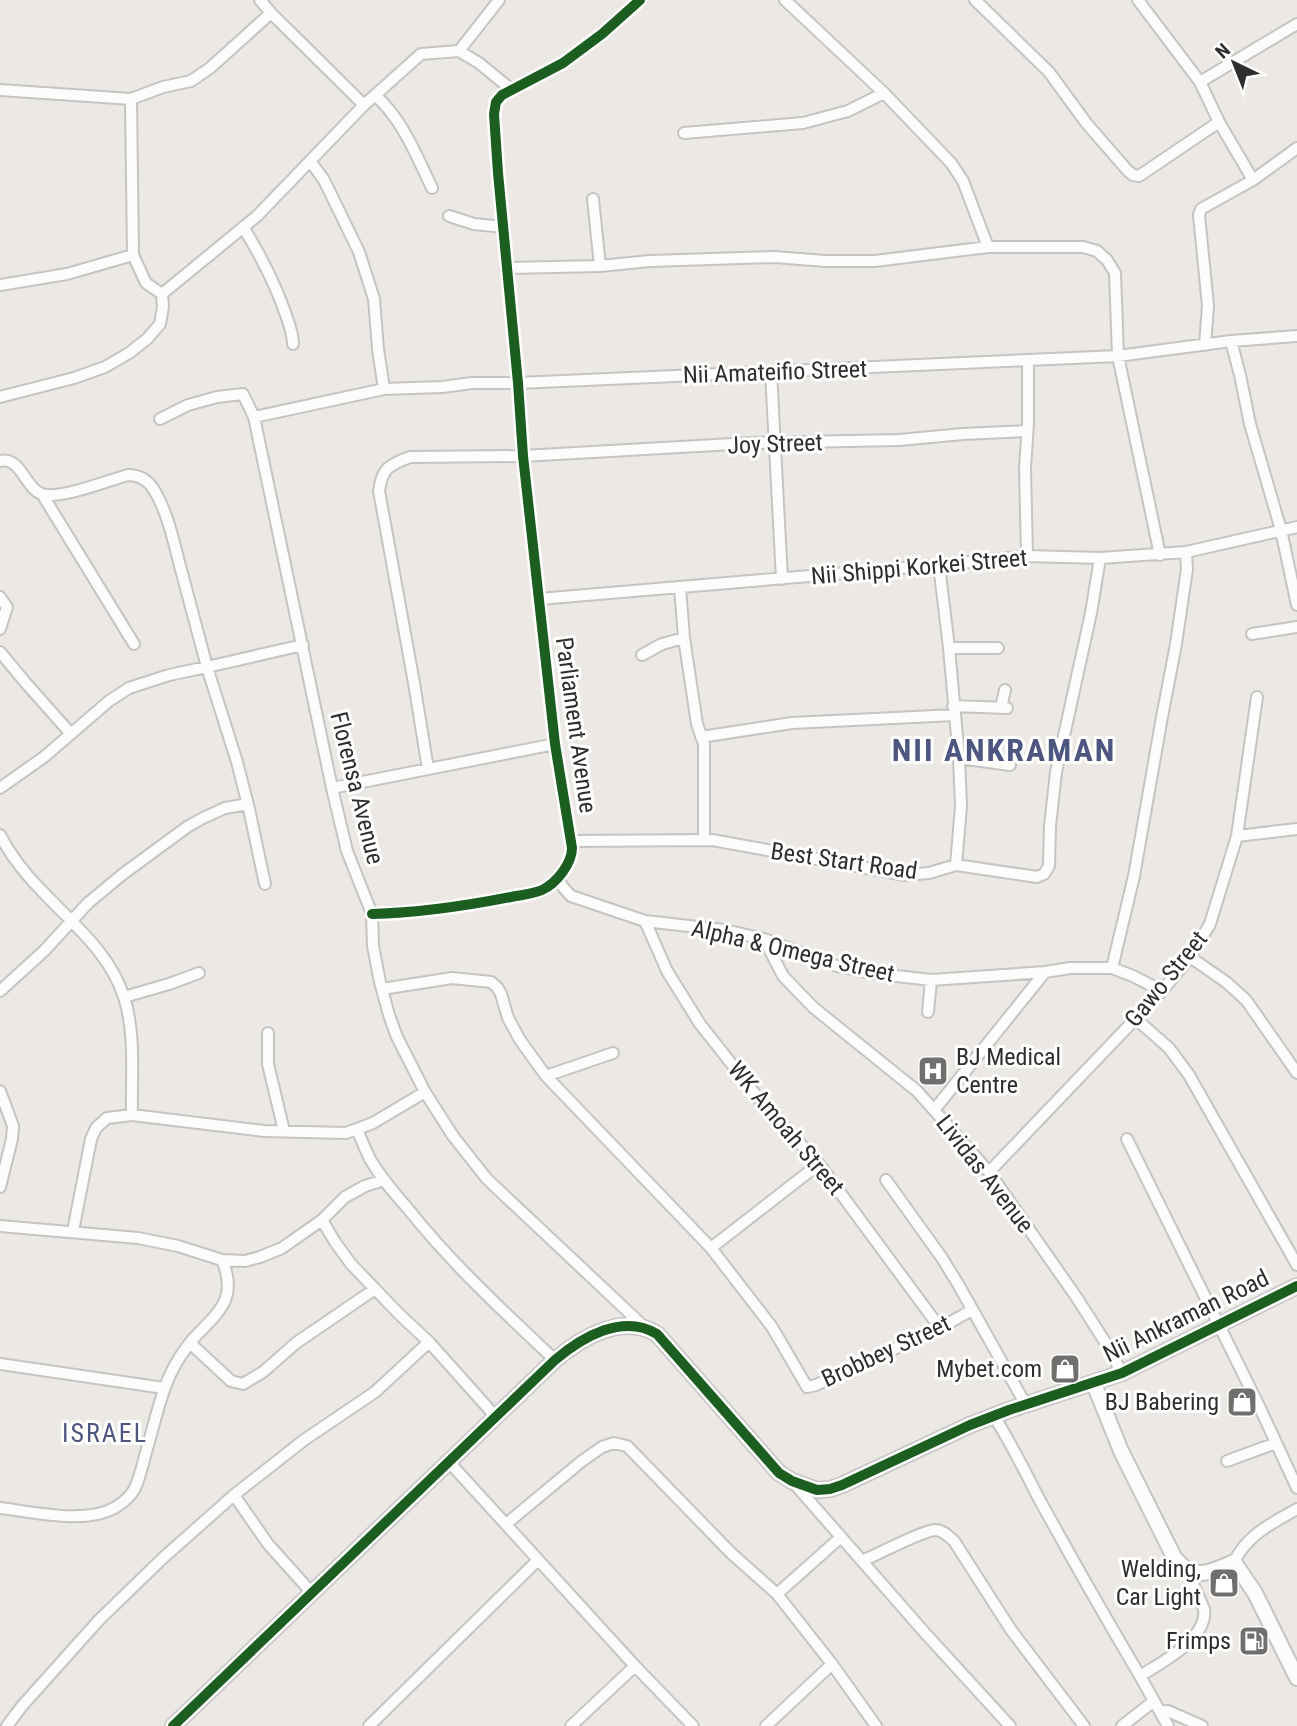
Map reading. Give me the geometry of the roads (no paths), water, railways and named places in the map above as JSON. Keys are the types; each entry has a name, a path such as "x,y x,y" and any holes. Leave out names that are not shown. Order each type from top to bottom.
{"street":[{"path":"260,0 364,105"},
{"path":"459,51 499,0"},
{"path":"162,295 257,216 364,105 421,54 459,51 479,63 512,90 563,63 602,34 640,0"},
{"path":"785,0 884,93 951,163 963,181 988,247"},
{"path":"975,0 1049,72 1087,124 1133,175 1139,176 1219,122"},
{"path":"1138,0 1200,82 1219,122 1253,180"},
{"path":"0,90 131,99 163,87 191,81 210,68 271,13"},
{"path":"1200,82 1297,24"},
{"name":"Parliament Avenue","path":"512,90 496,102 498,173 523,456 555,744 571,841 572,857 558,877"},
{"path":"684,133 803,123 848,111 884,93"},
{"path":"375,95 389,108 406,133 432,188"},
{"path":"0,397 105,368 130,354 160,324 162,295 146,283 133,255 131,99"},
{"path":"1205,345 1208,306 1199,215 1201,209 1253,180 1297,148"},
{"path":"310,161 324,180 359,252 374,299 384,389"},
{"path":"593,199 600,266"},
{"path":"449,216 474,224 504,227"},
{"path":"243,227 272,280 292,332 293,344"},
{"path":"506,268 775,257 875,261 988,247 1083,247 1097,251 1115,273 1118,356 1160,555"},
{"path":"0,285 67,274 133,255"},
{"name":"Nii Amateifio Street","path":"254,417 384,389 1118,356 1231,341 1297,336"},
{"path":"1231,341 1250,424 1281,530 1297,605"},
{"path":"1027,556 1028,361"},
{"path":"771,372 782,579"},
{"path":"160,419 188,405 217,397 243,394 254,417"},
{"name":"Florensa Avenue","path":"254,417 332,788 347,851 372,914 373,946 382,989 397,1037 425,1092 453,1136 487,1178 642,1327"},
{"name":"Joy Street","path":"428,769 380,491 381,478 387,468 410,457 523,456 775,443 899,440 1027,431"},
{"path":"0,461 7,459 14,463 42,494 134,644"},
{"path":"42,494 67,493 128,475 137,475 154,489 164,510 207,667 237,762 265,884"},
{"name":"Nii Shippi Korkei Street","path":"539,599 1027,556 1100,558 1160,555 1186,552 1297,527"},
{"path":"1112,968 1134,876 1176,644 1186,579 1186,552"},
{"name":"Best Start Road","path":"571,841 712,840 905,875 929,873 956,865 1037,877 1044,874 1049,866 1056,772 1100,558"},
{"path":"939,565 959,758 961,806 956,865"},
{"path":"680,587 684,638 697,724 704,744 704,840"},
{"path":"0,597 7,607 0,629"},
{"path":"1252,634 1297,627"},
{"path":"642,655 662,644 684,638"},
{"path":"0,788 44,757 109,701 129,688 169,674 303,645"},
{"path":"949,648 998,648"},
{"path":"0,652 71,734"},
{"path":"701,737 792,723 1004,708 1005,690"},
{"name":"Gawo Street","path":"989,1172 1163,991 1190,957 1210,924 1237,836 1256,696"},
{"path":"332,788 555,744"},
{"path":"959,758 1010,765"},
{"path":"0,991 44,951 88,903 123,874 203,818 225,808 248,804"},
{"path":"1237,836 1297,829"},
{"path":"0,835 22,869 72,920 106,961 124,997 131,1028 132,1115"},
{"path":"372,914 402,913 492,901 544,889 558,877"},
{"name":"Alpha & Omega Street","path":"558,877 571,896 645,921 723,930 764,939 837,966 871,973 930,980 1070,968 1112,968 1163,991"},
{"name":"WK Amoah Street","path":"645,921 667,971 700,1024 760,1100 819,1164 940,1328"},
{"name":"Lividas Avenue","path":"764,939 783,976 814,1008 916,1091 989,1172 1077,1298 1122,1373"},
{"path":"1190,957 1246,1000 1297,1073"},
{"path":"934,1109 1045,972"},
{"path":"124,997 199,973"},
{"path":"382,989 452,978 491,982 501,994 508,1018 520,1040 546,1076 711,1248 819,1164"},
{"path":"928,1012 930,980"},
{"path":"1136,1019 1170,1048 1189,1075 1297,1265"},
{"path":"268,1033 268,1064 284,1131"},
{"path":"546,1076 612,1053"},
{"path":"0,1091 13,1126 0,1187"},
{"path":"73,1231 90,1139 101,1122 107,1118 132,1115 264,1130 346,1133 373,1123 425,1092"},
{"path":"357,1129 384,1180 446,1255 555,1360"},
{"path":"1128,1139 1297,1488"},
{"path":"0,1226 160,1241 222,1260 245,1261 282,1248 322,1220 345,1197 384,1180"},
{"path":"886,1180 942,1258 1026,1405"},
{"path":"322,1220 351,1264 429,1342 496,1417"},
{"name":"Brobbey Street","path":"711,1248 772,1327 807,1387 940,1328 972,1310"},
{"path":"0,1508 85,1516 103,1514 125,1501 140,1474 164,1388 174,1366 190,1343 218,1314 223,1303 228,1282 222,1260"},
{"path":"190,1343 231,1381 243,1384 263,1372 296,1343 375,1289"},
{"name":"Nii Ankraman Road","path":"792,1481 817,1490 830,1489 858,1479 970,1425 1122,1373 1296,1290"},
{"path":"177,1725 555,1360 579,1341 622,1326 642,1327 657,1334 772,1467 792,1481 1010,1726"},
{"path":"8,1726 99,1620 163,1558 234,1495 304,1440 375,1392 429,1342"},
{"path":"0,1364 164,1388"},
{"path":"1094,1384 1121,1451 1174,1558 1187,1570 1193,1573 1210,1573 1234,1562 1247,1541 1297,1509"},
{"path":"994,1416 1168,1726"},
{"path":"506,1524 602,1447 614,1443 627,1446 732,1553 777,1594 876,1726"},
{"path":"1227,1461 1276,1443"},
{"path":"449,1462 635,1667 693,1726"},
{"path":"234,1495 268,1544 312,1593"},
{"path":"862,1562 921,1534 935,1530 944,1532 954,1541 1011,1630 1084,1726"},
{"path":"777,1594 841,1537"},
{"path":"369,1726 538,1560"},
{"path":"1234,1562 1255,1593 1297,1678"},
{"path":"1140,1676 1176,1652 1196,1635 1201,1627 1205,1616 1204,1609 1187,1570"},
{"path":"766,1726 832,1664"},
{"path":"571,1726 635,1667"},
{"path":"1122,1726 1157,1706"},
{"path":"1157,1706 1202,1726"}],"place":[{"name":"BJ Medical Centre","path":"933,1071"},
{"name":"Mybet.com","path":"1065,1369"},
{"name":"BJ Babering","path":"1242,1402"},
{"name":"Welding, Car Light","path":"1224,1583"},
{"name":"Frimps","path":"1254,1641"}],"district":[{"name":"NII ANKRAMAN","path":"1004,750"},
{"name":"ISRAEL","path":"105,1433"}]}
